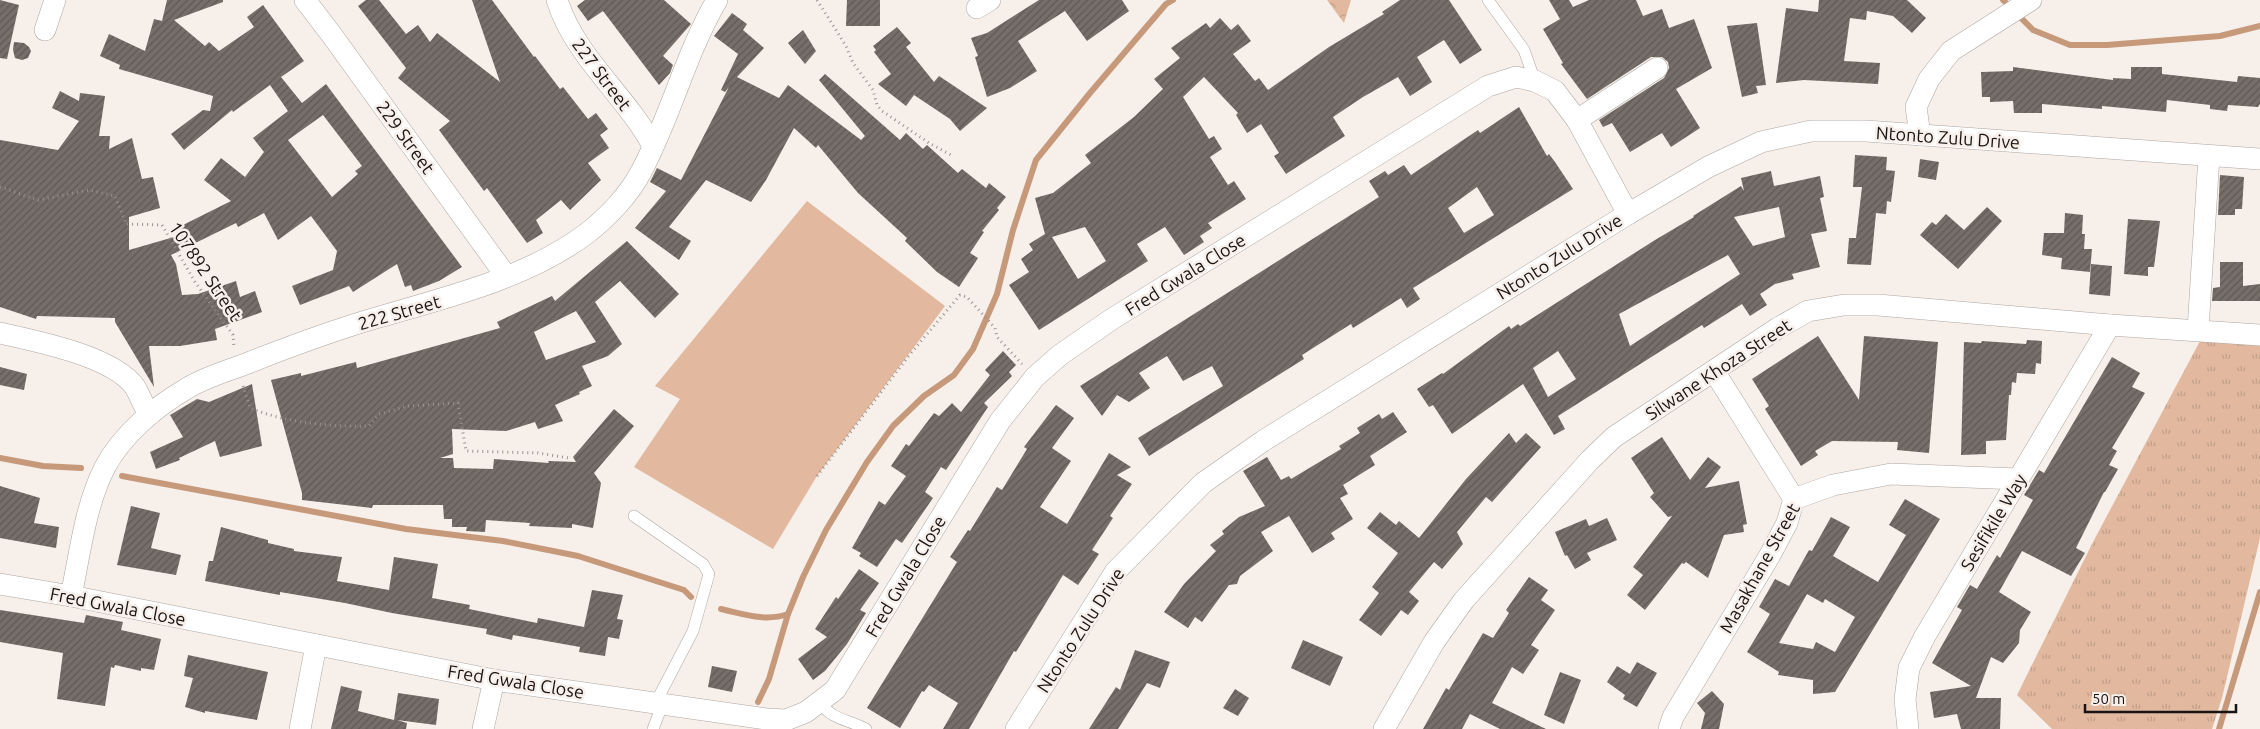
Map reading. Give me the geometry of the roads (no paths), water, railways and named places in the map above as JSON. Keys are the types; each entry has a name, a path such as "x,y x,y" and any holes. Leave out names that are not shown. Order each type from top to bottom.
{"street":[{"path":"44,30 54,0"},
{"name":"229 Street","path":"305,0 332,34 506,276"},
{"name":"227 Street","path":"557,0 576,42 644,129 653,146"},
{"name":"222 Street","path":"71,596 92,498 105,466 121,444 149,415 187,388 280,350 377,318 466,292 547,258 586,234 618,204 642,172 687,64 718,0"},
{"path":"1920,135 1916,107 1929,79 1951,51 1996,20 2028,2"},
{"path":"1577,120 1658,68"},
{"name":"Fred Gwala Close","path":"0,584 71,596 494,680 660,702 773,723 806,712 835,690 1000,421 1035,377 1060,355 1112,319 1488,86 1516,77 1535,81 1555,91 1577,120 1628,214"},
{"name":"Ntonto Zulu Drive","path":"1016,729 1115,572 1203,484 1263,441 1628,214 1708,167 1761,142 1811,131 1866,131 2260,159"},
{"path":"2198,330 2209,156"},
{"name":"Silwane Khoza Street","path":"1384,729 1434,642 1464,600 1590,460 1614,437 1778,328 1808,311 1844,305 1878,305 2110,326 2260,335"},
{"name":"Sesifikile Way","path":"1908,729 1905,699 1909,668 1925,636 2110,326"},
{"path":"0,332 54,346 90,358 119,372 134,386 149,415"},
{"path":"1714,371 1794,499"},
{"name":"Masakhane Street","path":"1669,729 1673,717 1770,555 1787,523 1794,499 1833,485 1891,474 2018,479"},
{"path":"300,729 316,645"},
{"path":"483,729 494,680"}],"lane":[{"path":"1488,0 1524,50 1535,81"},
{"path":"634,516 703,564 710,574 693,630 660,702 653,729"},
{"path":"820,703 828,714 840,720 856,723 866,729"}],"waterway":[{"path":"758,702 769,679 788,614 803,577 826,530 867,462 893,426 924,396 954,375 973,349 997,294 1013,230 1036,160 1166,4 1173,0"},
{"path":"2003,0 2033,30 2070,45 2107,45 2220,36 2260,26"},
{"path":"0,458 43,466 81,468"},
{"path":"122,476 406,529 503,541 578,556 684,590 691,597"},
{"path":"2219,729 2260,592"},
{"path":"721,609 763,617 788,614"}]}
